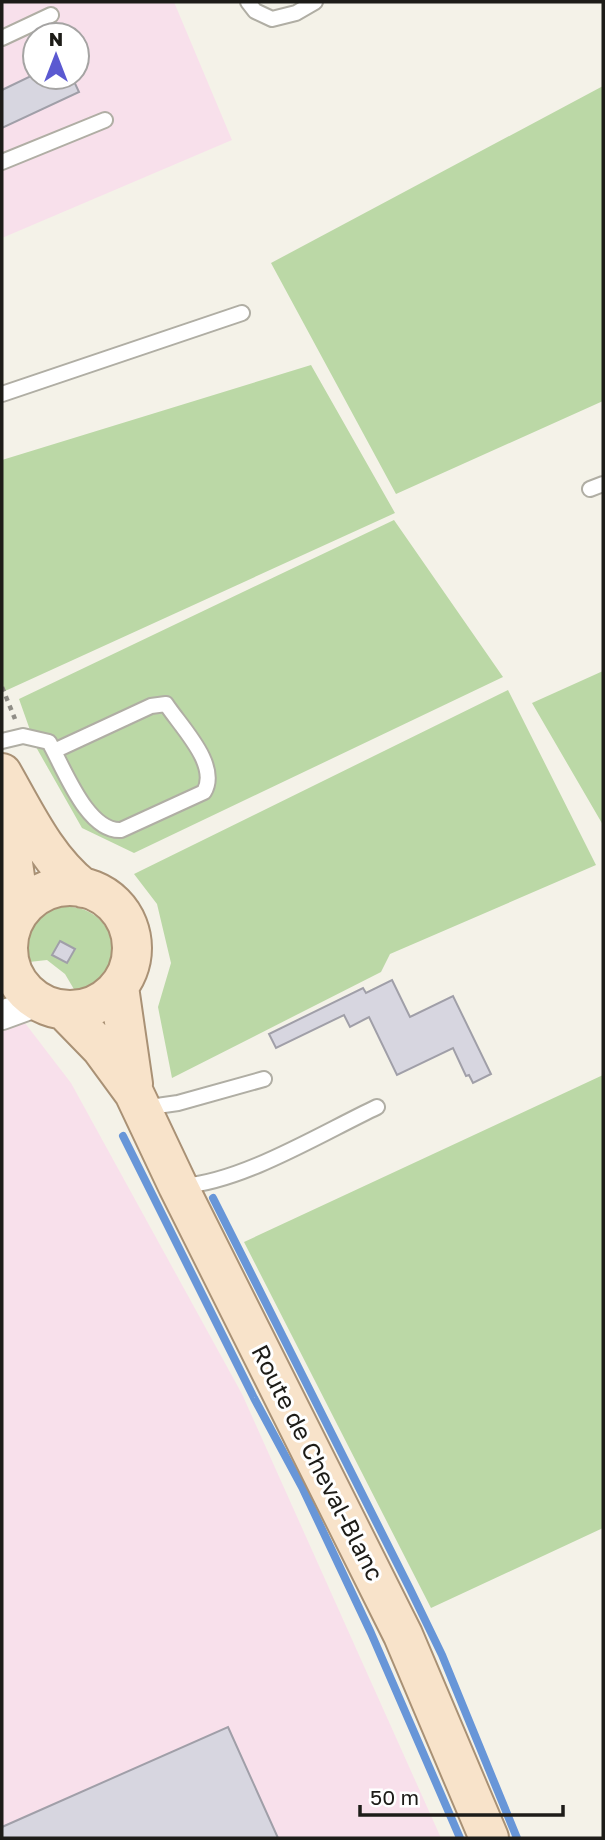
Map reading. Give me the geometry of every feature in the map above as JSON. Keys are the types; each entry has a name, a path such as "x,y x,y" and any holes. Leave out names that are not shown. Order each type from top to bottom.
{"main road":[{"path":"2,773 65,874 83,888 111,902 128,928 131,959 119,987 95,1005 52,1006 17,982 5,959 12,924 33,898 48,890 83,888"},
{"path":"2,788 20,911"},
{"name":"Route de Cheval-Blanc","path":"119,987 120,1013 138,1101"},
{"name":"Route de Cheval-Blanc","path":"52,1006 101,1048 138,1101 403,1635 489,1838"}],"street":[{"path":"2,1015 52,1006"}],"lane":[{"path":"248,2 255,11 272,19 296,13 315,2"},
{"path":"2,38 51,15"},
{"path":"2,162 105,120"},
{"path":"2,394 242,313"},
{"path":"2,741 23,736 49,742 54,751 91,817 109,831 121,830 204,792 210,782 209,768 166,704 151,706 54,751"},
{"path":"138,1101 178,1102 264,1079"},
{"path":"178,1186 210,1184 243,1171 377,1107"}],"shaded area":[{"path":"2,2 174,2 232,140 2,238"},
{"path":"2,993 71,1083 242,1394 441,1838 2,1838"}],"green space":[{"path":"603,86 603,401 396,494 271,263"},
{"path":"311,365 395,513 5,691 2,683 2,460"},
{"path":"394,520 503,677 134,853 82,828 36,747 19,699"},
{"path":"603,671 603,825 532,703"},
{"path":"508,690 596,865 390,954 381,972 172,1078 158,1007 171,963 157,904 134,874"},
{"path":"59,907 79,908 95,915 106,927 111,941 111,956 105,971 93,983 75,991 65,974 47,960 29,962 28,944 33,928 43,916"},
{"path":"603,1075 603,1528 431,1608 244,1242"}],"building":[{"path":"21,81 21,91 79,92 2,128 2,90"},
{"path":"60,941 75,949 67,963 52,955"},
{"path":"392,980 410,1017 453,996 491,1074 473,1083 469,1075 466,1076 453,1048 397,1075 369,1017 350,1027 344,1015 276,1048 269,1034 363,988 366,993"},
{"path":"228,1727 278,1838 2,1838 2,1827"}],"waterway":[{"path":"123,1136 254,1398 302,1487 371,1633 460,1838"},
{"path":"213,1198 442,1655 517,1838"}]}
